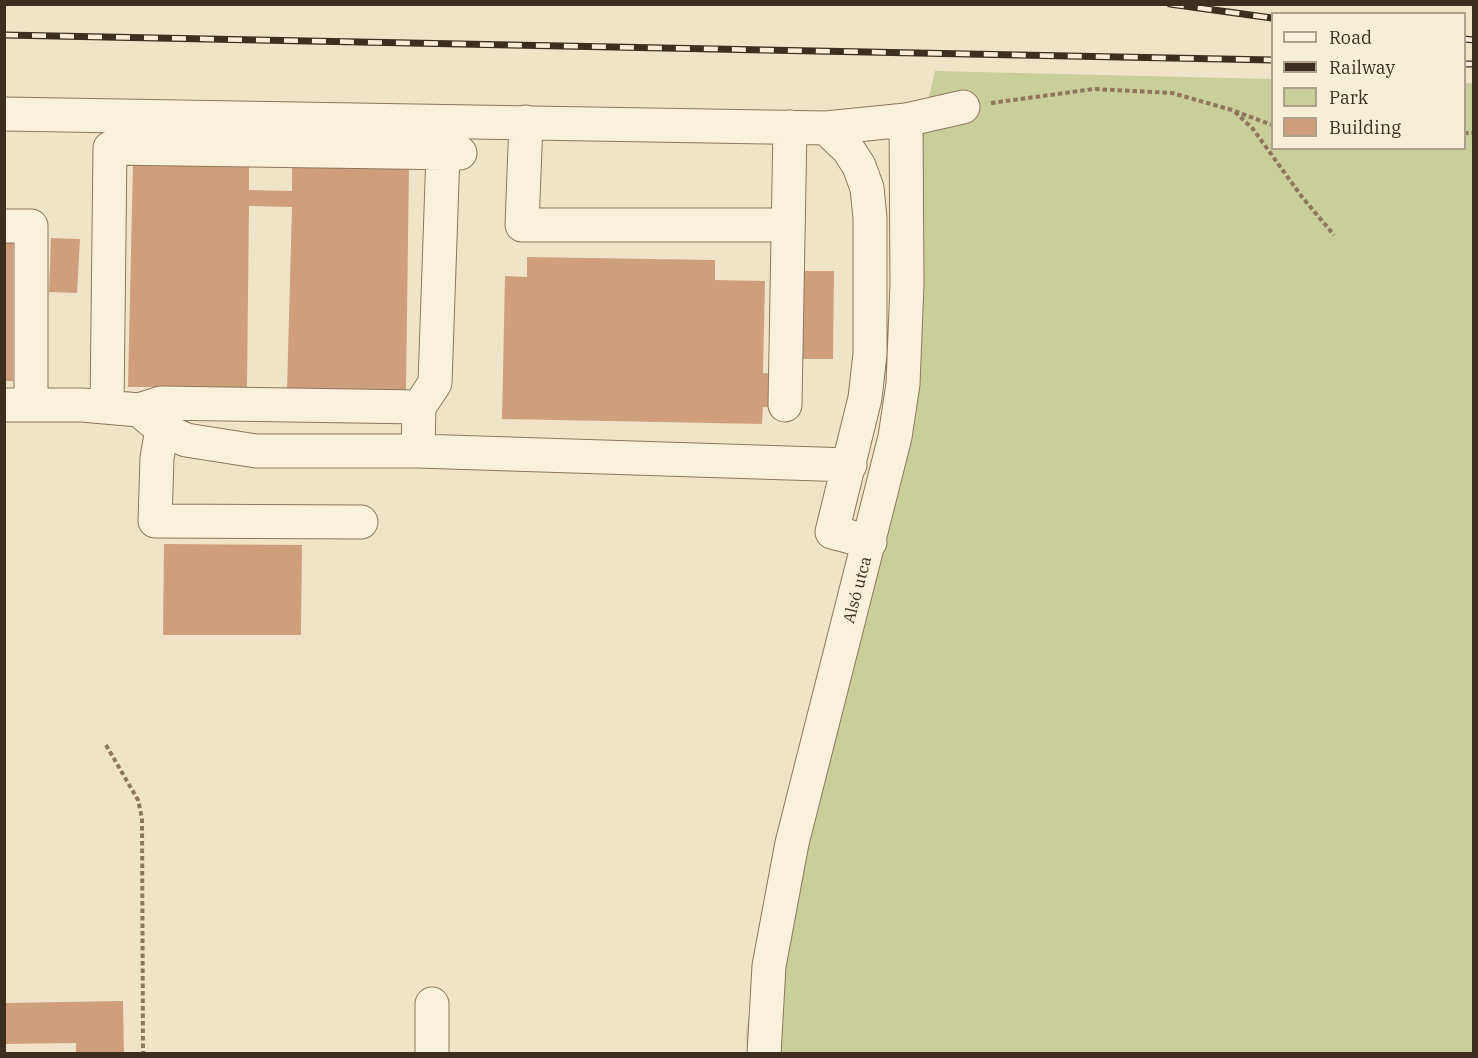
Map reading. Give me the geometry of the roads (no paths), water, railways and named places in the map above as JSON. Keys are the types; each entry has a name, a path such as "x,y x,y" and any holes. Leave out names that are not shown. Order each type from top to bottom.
{"street":[{"path":"4,114 826,128 906,120 963,108"},
{"name":"Alsó utca","path":"764,1053 770,966 792,843 895,437 903,384 907,284 906,120"},
{"path":"526,122 522,225 788,225"},
{"path":"785,405 790,127"},
{"path":"826,128 848,149 859,166 867,188 870,218 870,354 865,398 832,532 870,542"},
{"path":"94,406 110,148 452,153 435,383 419,407 418,452"},
{"path":"4,226 31,226 18,405 94,406 151,420 186,440 256,450 418,452 850,465"},
{"path":"361,522 154,521 157,458 151,420 161,403 419,407"},
{"path":"432,1004 432,1053"}],"railway":[{"path":"1170,4 1271,18"},
{"path":"4,35 1271,60"},
{"path":"1466,39 1474,40"},
{"path":"1466,64 1474,64"}]}
